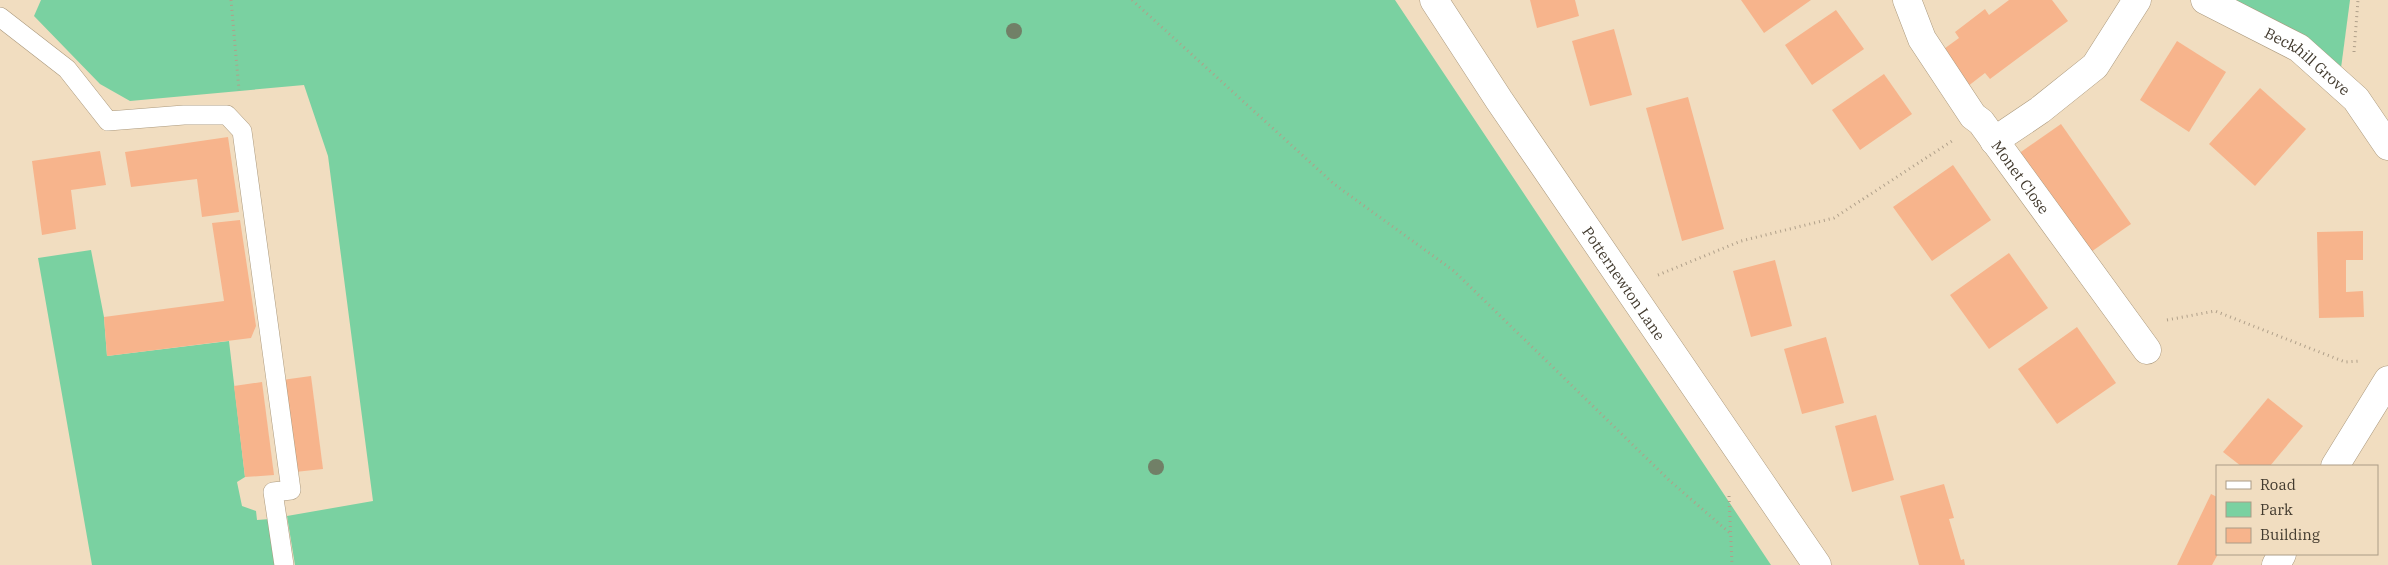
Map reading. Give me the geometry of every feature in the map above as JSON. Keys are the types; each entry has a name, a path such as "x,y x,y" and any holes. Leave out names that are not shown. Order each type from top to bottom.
{"street":[{"name":"Potternewton Lane","path":"1434,0 1499,100 1817,565"},
{"name":"Monet Close","path":"1907,0 1922,39 1973,116 1988,131 2147,350"},
{"path":"1912,0 1926,0"},
{"path":"1988,131 2040,110 2095,66 2137,0"},
{"name":"Beckhill Grove","path":"2205,0 2299,48 2356,99 2388,146"},
{"path":"2336,465 2388,380"}],"lane":[{"path":"0,17 67,69 108,121 184,115 227,115 242,131 291,490 273,492 284,565"}],"path":[{"path":"232,0 242,131"},
{"path":"1132,0 1334,184 1454,271 1670,481 1730,534"},
{"path":"2356,99 2354,56 2358,0"},
{"path":"1627,287 1741,241 1834,218 1988,131"},
{"path":"2130,328 2215,311 2345,362 2362,361"}],"green space":[{"path":"41,0 1395,0 1771,565 295,565 287,516 373,501 328,156 304,85 130,101 100,84 34,16"},
{"path":"2229,0 2350,0 2341,68"},
{"path":"91,250 104,317 107,356 229,341 245,477 237,482 242,506 256,511 257,520 270,519 277,565 92,565 38,258"}],"building":[{"path":"1530,0 1575,0 1579,16 1537,28"},
{"path":"1741,0 1811,0 1764,33"},
{"path":"2009,0 2052,0 2068,21 1990,79 1985,73 1963,90 1937,54 1959,38 1955,32 1985,9 1989,15"},
{"path":"1836,10 1864,49 1812,85 1785,45"},
{"path":"1614,29 1632,95 1590,106 1572,41"},
{"path":"2177,41 2226,72 2189,132 2140,100"},
{"path":"1884,74 1912,114 1860,150 1832,110"},
{"path":"2260,88 2306,129 2255,186 2209,144"},
{"path":"1688,97 1724,229 1682,241 1646,108"},
{"path":"2061,124 2131,224 2088,254 2018,154"},
{"path":"228,137 239,212 202,217 197,179 131,187 125,152"},
{"path":"100,151 106,185 71,190 76,229 42,235 32,161"},
{"path":"1953,165 1991,220 1932,261 1893,207"},
{"path":"240,220 256,326 251,338 107,356 104,317 224,301 212,223"},
{"path":"2363,231 2363,260 2346,260 2346,292 2363,291 2364,317 2319,318 2317,232"},
{"path":"2009,253 2048,308 1989,349 1950,295"},
{"path":"1775,260 1792,326 1751,337 1733,271"},
{"path":"2077,327 2116,383 2057,424 2018,369"},
{"path":"1826,337 1844,403 1802,414 1784,349"},
{"path":"311,376 323,469 295,472 282,380"},
{"path":"262,382 274,475 245,477 234,386"},
{"path":"2268,398 2303,426 2271,465 2240,465 2223,452"},
{"path":"1876,415 1894,480 1852,492 1835,426"},
{"path":"1944,484 1954,518 1949,519 1961,560 1964,559 1965,565 1919,565 1900,496"},
{"path":"2211,494 2216,496 2217,555 2212,565 2177,565"}]}
